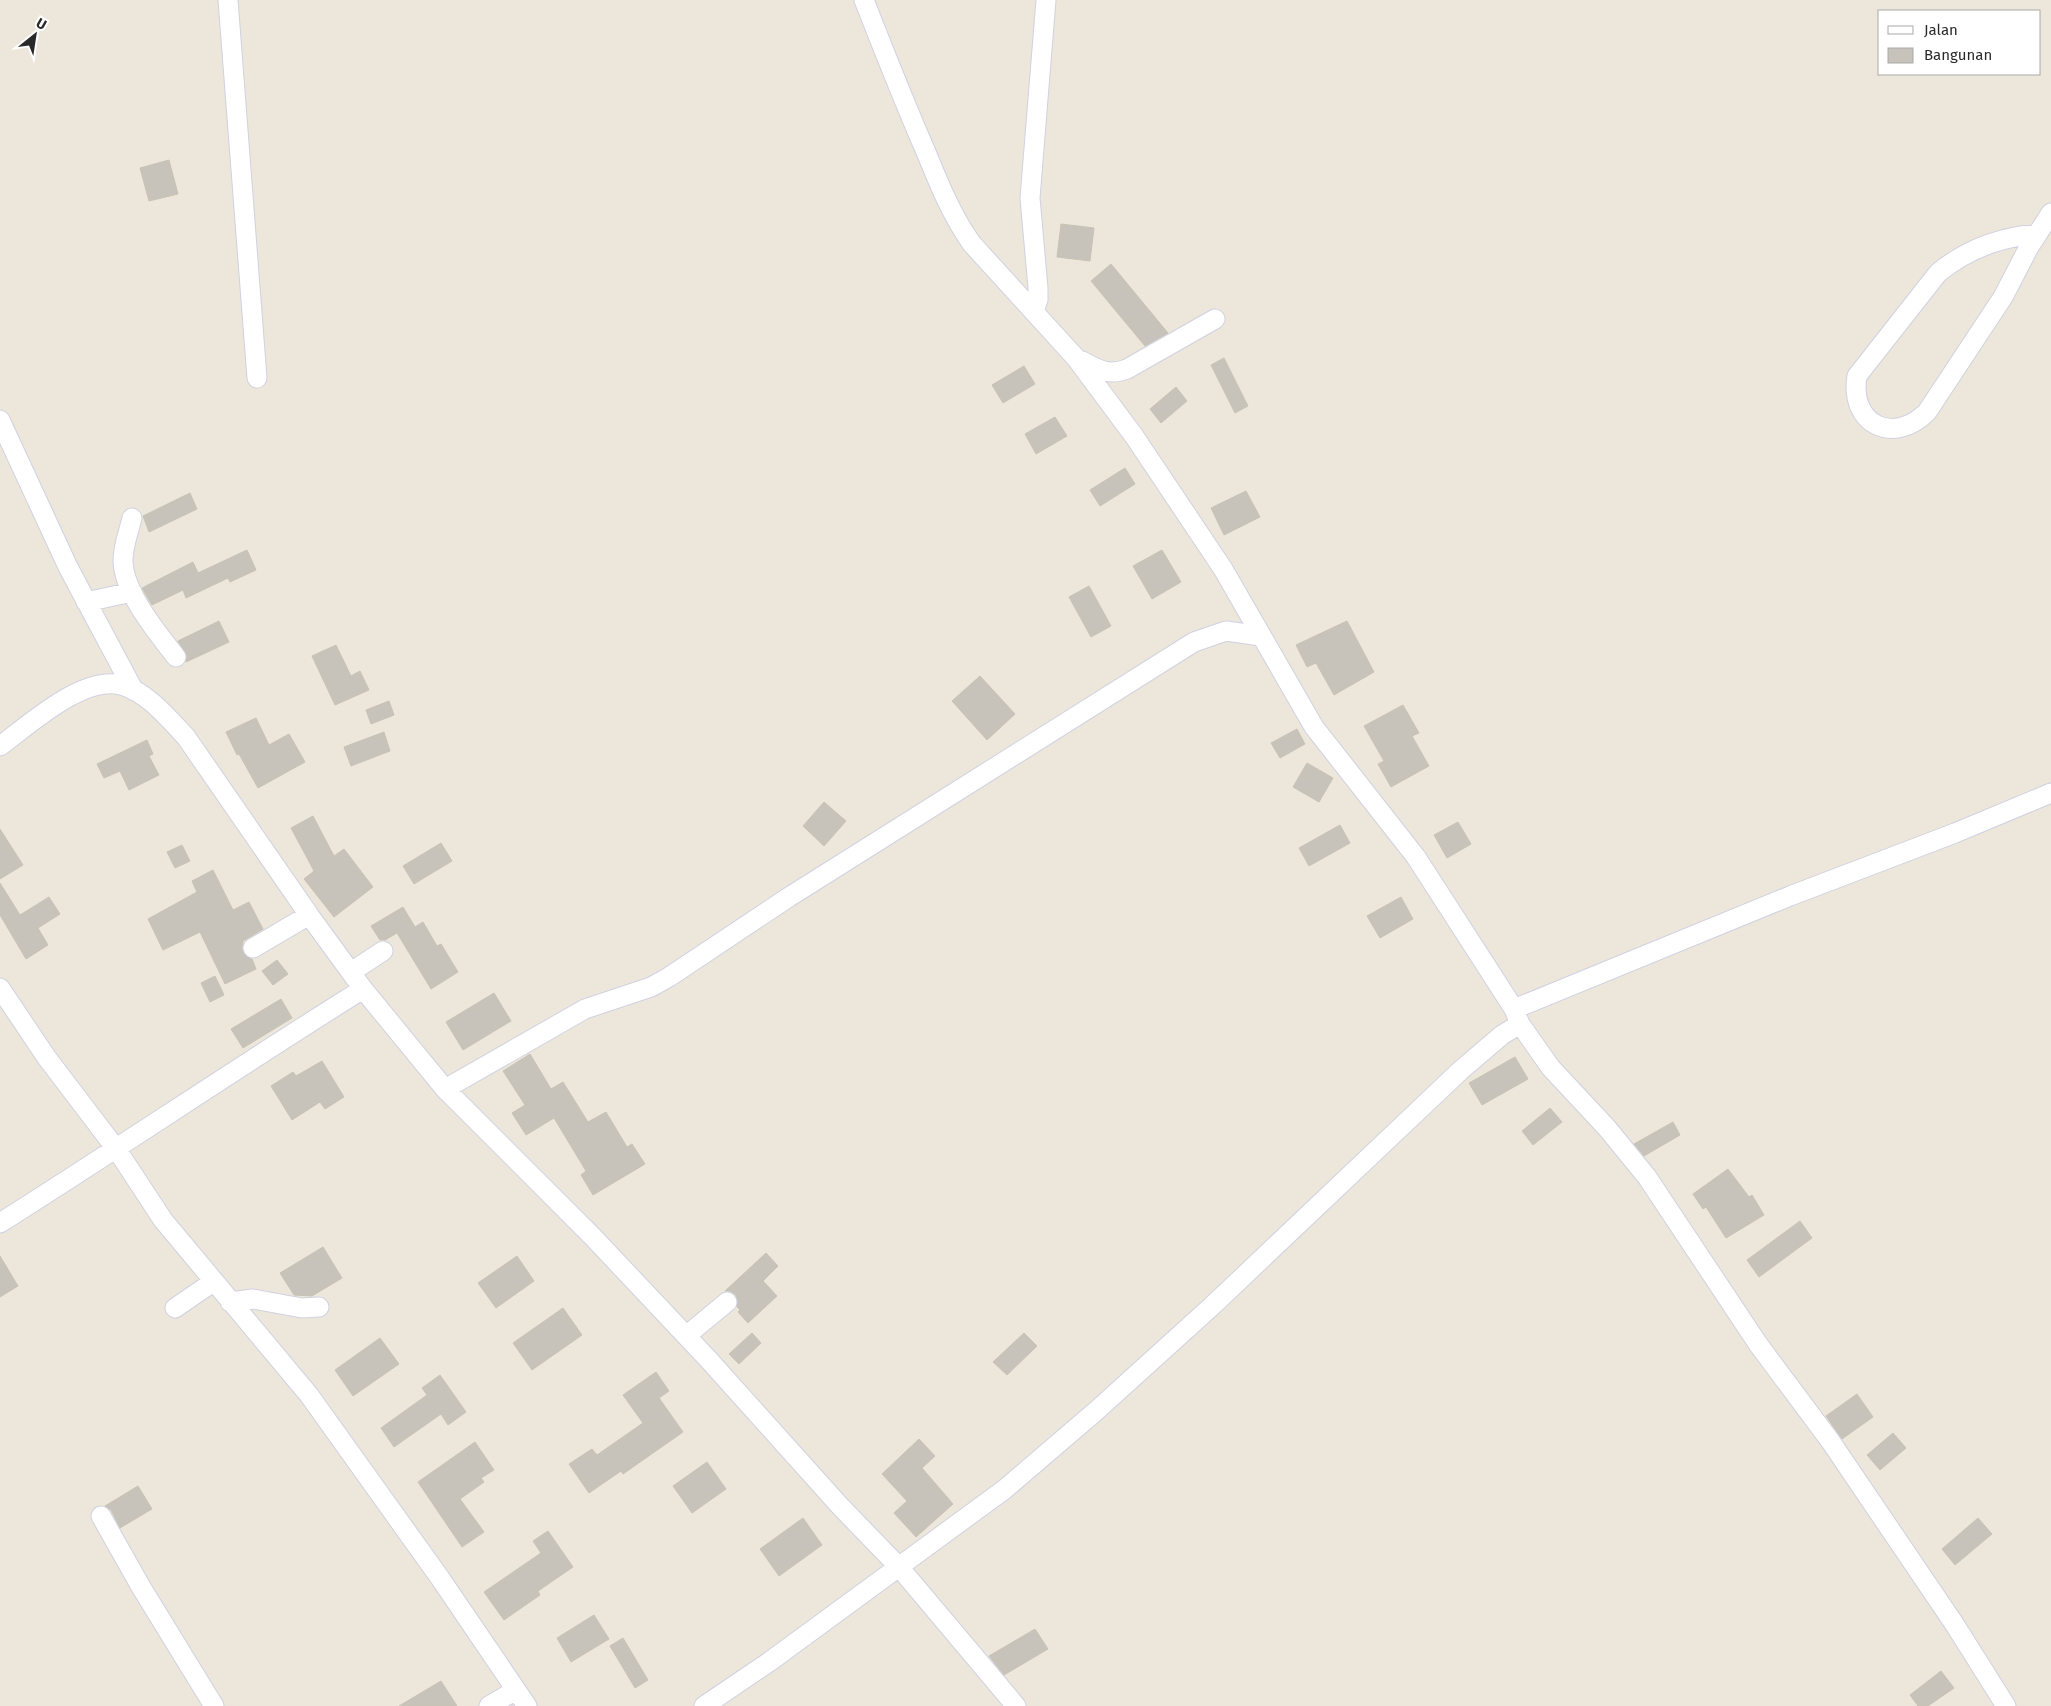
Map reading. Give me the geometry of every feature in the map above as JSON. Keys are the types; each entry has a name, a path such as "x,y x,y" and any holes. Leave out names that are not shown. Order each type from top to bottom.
{"street":[{"path":"228,0 257,378"},
{"path":"864,0 906,108 954,216 972,244 1076,358 1134,436 1223,569 1314,727 1416,857 1551,1068 1607,1128 1646,1177 1758,1344 1831,1442 1955,1624 2006,1706"},
{"path":"1034,311 1038,300 1031,230 1031,172 1046,0"},
{"path":"2037,234 2012,236 1983,246 1954,260 1938,273 1857,376 1856,402 1866,417 1885,429 1904,428 1916,423 1927,412 2002,297 2037,234 2051,213"},
{"path":"1076,358 1102,371 1115,373 1127,370 1215,319"},
{"path":"0,420 68,567 134,691"},
{"path":"132,518 123,557 124,571 132,592 154,628 176,657"},
{"path":"86,602 132,592"},
{"path":"445,1089 585,1009 651,986 670,977 797,892 1194,642 1226,631 1260,636"},
{"path":"0,746 43,714 80,691 106,685 120,685 134,691 170,720 186,738 363,989 445,1089 592,1236 686,1336 899,1568 1016,1706"},
{"path":"704,1706 899,1568 1005,1488 1096,1411 1320,1206 1460,1070 1502,1035 1517,1017 1790,896 1955,833 2051,793"},
{"path":"253,948 309,915"},
{"path":"351,972 383,951"},
{"path":"0,988 46,1058 117,1150 163,1220 309,1395 440,1578 527,1706"},
{"path":"0,1223 117,1150 279,1041 363,989"},
{"path":"175,1308 213,1282"},
{"path":"230,1302 253,1299 302,1308 319,1308"},
{"path":"686,1336 727,1302"},
{"path":"102,1516 141,1587 214,1706"},
{"path":"489,1706 516,1690"}],"building":[{"path":"169,160 178,194 149,201 140,168"},
{"path":"1061,224 1094,228 1090,261 1057,257"},
{"path":"1111,264 1168,333 1145,346 1091,281"},
{"path":"1224,358 1248,406 1235,413 1211,365"},
{"path":"1024,366 1035,384 1003,403 992,385"},
{"path":"1176,387 1187,401 1161,423 1150,409"},
{"path":"1055,417 1067,436 1036,454 1025,434"},
{"path":"1125,468 1135,484 1100,506 1090,490"},
{"path":"1246,491 1260,517 1224,535 1211,508"},
{"path":"190,493 197,509 149,532 143,516"},
{"path":"247,550 256,570 230,582 228,578 186,598 183,590 152,605 142,588 193,562 198,573"},
{"path":"1162,550 1181,582 1152,599 1133,566"},
{"path":"1089,586 1111,626 1091,637 1069,597"},
{"path":"219,621 229,642 186,662 187,655 178,641"},
{"path":"1347,621 1374,672 1334,695 1316,663 1307,667 1296,645"},
{"path":"336,645 351,676 360,671 369,690 335,705 312,656"},
{"path":"980,676 1015,714 987,740 952,701"},
{"path":"389,701 394,715 371,724 366,710"},
{"path":"1403,705 1419,733 1412,736 1429,766 1391,787 1378,764 1384,761 1364,726"},
{"path":"256,718 269,745 289,734 305,762 258,788 239,754 237,755 226,732"},
{"path":"1297,729 1305,744 1280,758 1271,743"},
{"path":"384,732 390,751 351,766 344,747"},
{"path":"147,740 153,754 149,756 159,775 129,790 120,771 104,778 97,764"},
{"path":"1307,763 1333,778 1319,802 1293,787"},
{"path":"824,802 846,821 824,846 803,826"},
{"path":"313,816 334,856 344,849 373,887 334,917 304,879 314,871 291,828"},
{"path":"1458,822 1471,844 1447,858 1434,835"},
{"path":"1340,825 1350,843 1309,866 1299,848"},
{"path":"0,829 23,865 0,879"},
{"path":"441,843 452,861 414,884 403,866"},
{"path":"182,845 190,861 175,868 167,852"},
{"path":"213,870 233,910 249,902 263,929 243,941 242,948 244,954 252,959 256,969 225,984 200,932 163,950 148,919 197,892 192,881"},
{"path":"0,883 20,915 49,897 60,914 38,928 48,945 26,959 0,915"},
{"path":"1401,897 1413,919 1380,938 1367,916"},
{"path":"403,907 415,927 423,922 437,946 441,944 458,972 431,989 397,933 385,940 380,940 371,926"},
{"path":"277,960 288,974 273,985 262,971"},
{"path":"215,976 224,995 210,1002 201,983"},
{"path":"494,993 511,1021 463,1050 446,1022"},
{"path":"281,999 292,1018 243,1048 231,1029"},
{"path":"530,1054 551,1089 563,1082 588,1122 606,1112 627,1147 632,1144 645,1164 593,1195 581,1175 586,1171 554,1118 526,1135 512,1113 525,1105 503,1071"},
{"path":"1515,1057 1528,1079 1482,1105 1469,1083"},
{"path":"322,1061 344,1097 325,1109 320,1102 292,1120 271,1086 293,1072 296,1076"},
{"path":"1550,1108 1562,1122 1533,1145 1522,1131"},
{"path":"1673,1122 1680,1135 1644,1156 1634,1144"},
{"path":"1728,1169 1749,1197 1752,1195 1764,1215 1726,1238 1706,1207 1703,1209 1693,1194"},
{"path":"1800,1221 1812,1238 1759,1277 1747,1260"},
{"path":"323,1247 342,1278 312,1296 294,1295 280,1273"},
{"path":"766,1253 778,1266 763,1281 777,1296 748,1323 738,1312 740,1310 737,1307 736,1295 730,1291 725,1291"},
{"path":"0,1256 18,1286 0,1297"},
{"path":"517,1256 534,1281 496,1308 478,1283"},
{"path":"563,1308 582,1335 532,1370 513,1343"},
{"path":"752,1333 761,1343 739,1364 729,1354"},
{"path":"1024,1333 1037,1346 1007,1375 993,1362"},
{"path":"380,1338 399,1364 353,1396 335,1370"},
{"path":"656,1372 669,1391 659,1398 683,1432 623,1474 621,1471 589,1493 569,1464 592,1449 597,1455 643,1423 623,1395"},
{"path":"440,1375 466,1412 448,1425 441,1414 394,1447 381,1428 427,1395 422,1388"},
{"path":"1857,1394 1873,1417 1842,1439 1826,1416"},
{"path":"1893,1433 1906,1448 1880,1470 1867,1455"},
{"path":"919,1439 935,1456 922,1468 953,1504 916,1537 894,1513 907,1501 882,1474"},
{"path":"475,1442 494,1470 481,1478 484,1482 460,1499 484,1532 462,1547 418,1482"},
{"path":"707,1462 726,1489 692,1513 673,1486"},
{"path":"138,1486 152,1509 120,1528 111,1510 105,1506"},
{"path":"803,1518 822,1545 779,1576 760,1549"},
{"path":"1978,1518 1992,1534 1955,1565 1942,1549"},
{"path":"548,1531 573,1567 538,1591 540,1595 504,1620 484,1592 541,1553 533,1541"},
{"path":"594,1615 609,1639 571,1662 557,1638"},
{"path":"1035,1629 1048,1649 1004,1675 989,1656"},
{"path":"623,1638 648,1680 635,1688 610,1646"},
{"path":"1941,1671 1954,1688 1928,1706 1918,1706 1910,1695"},
{"path":"441,1681 457,1706 399,1706"}]}
